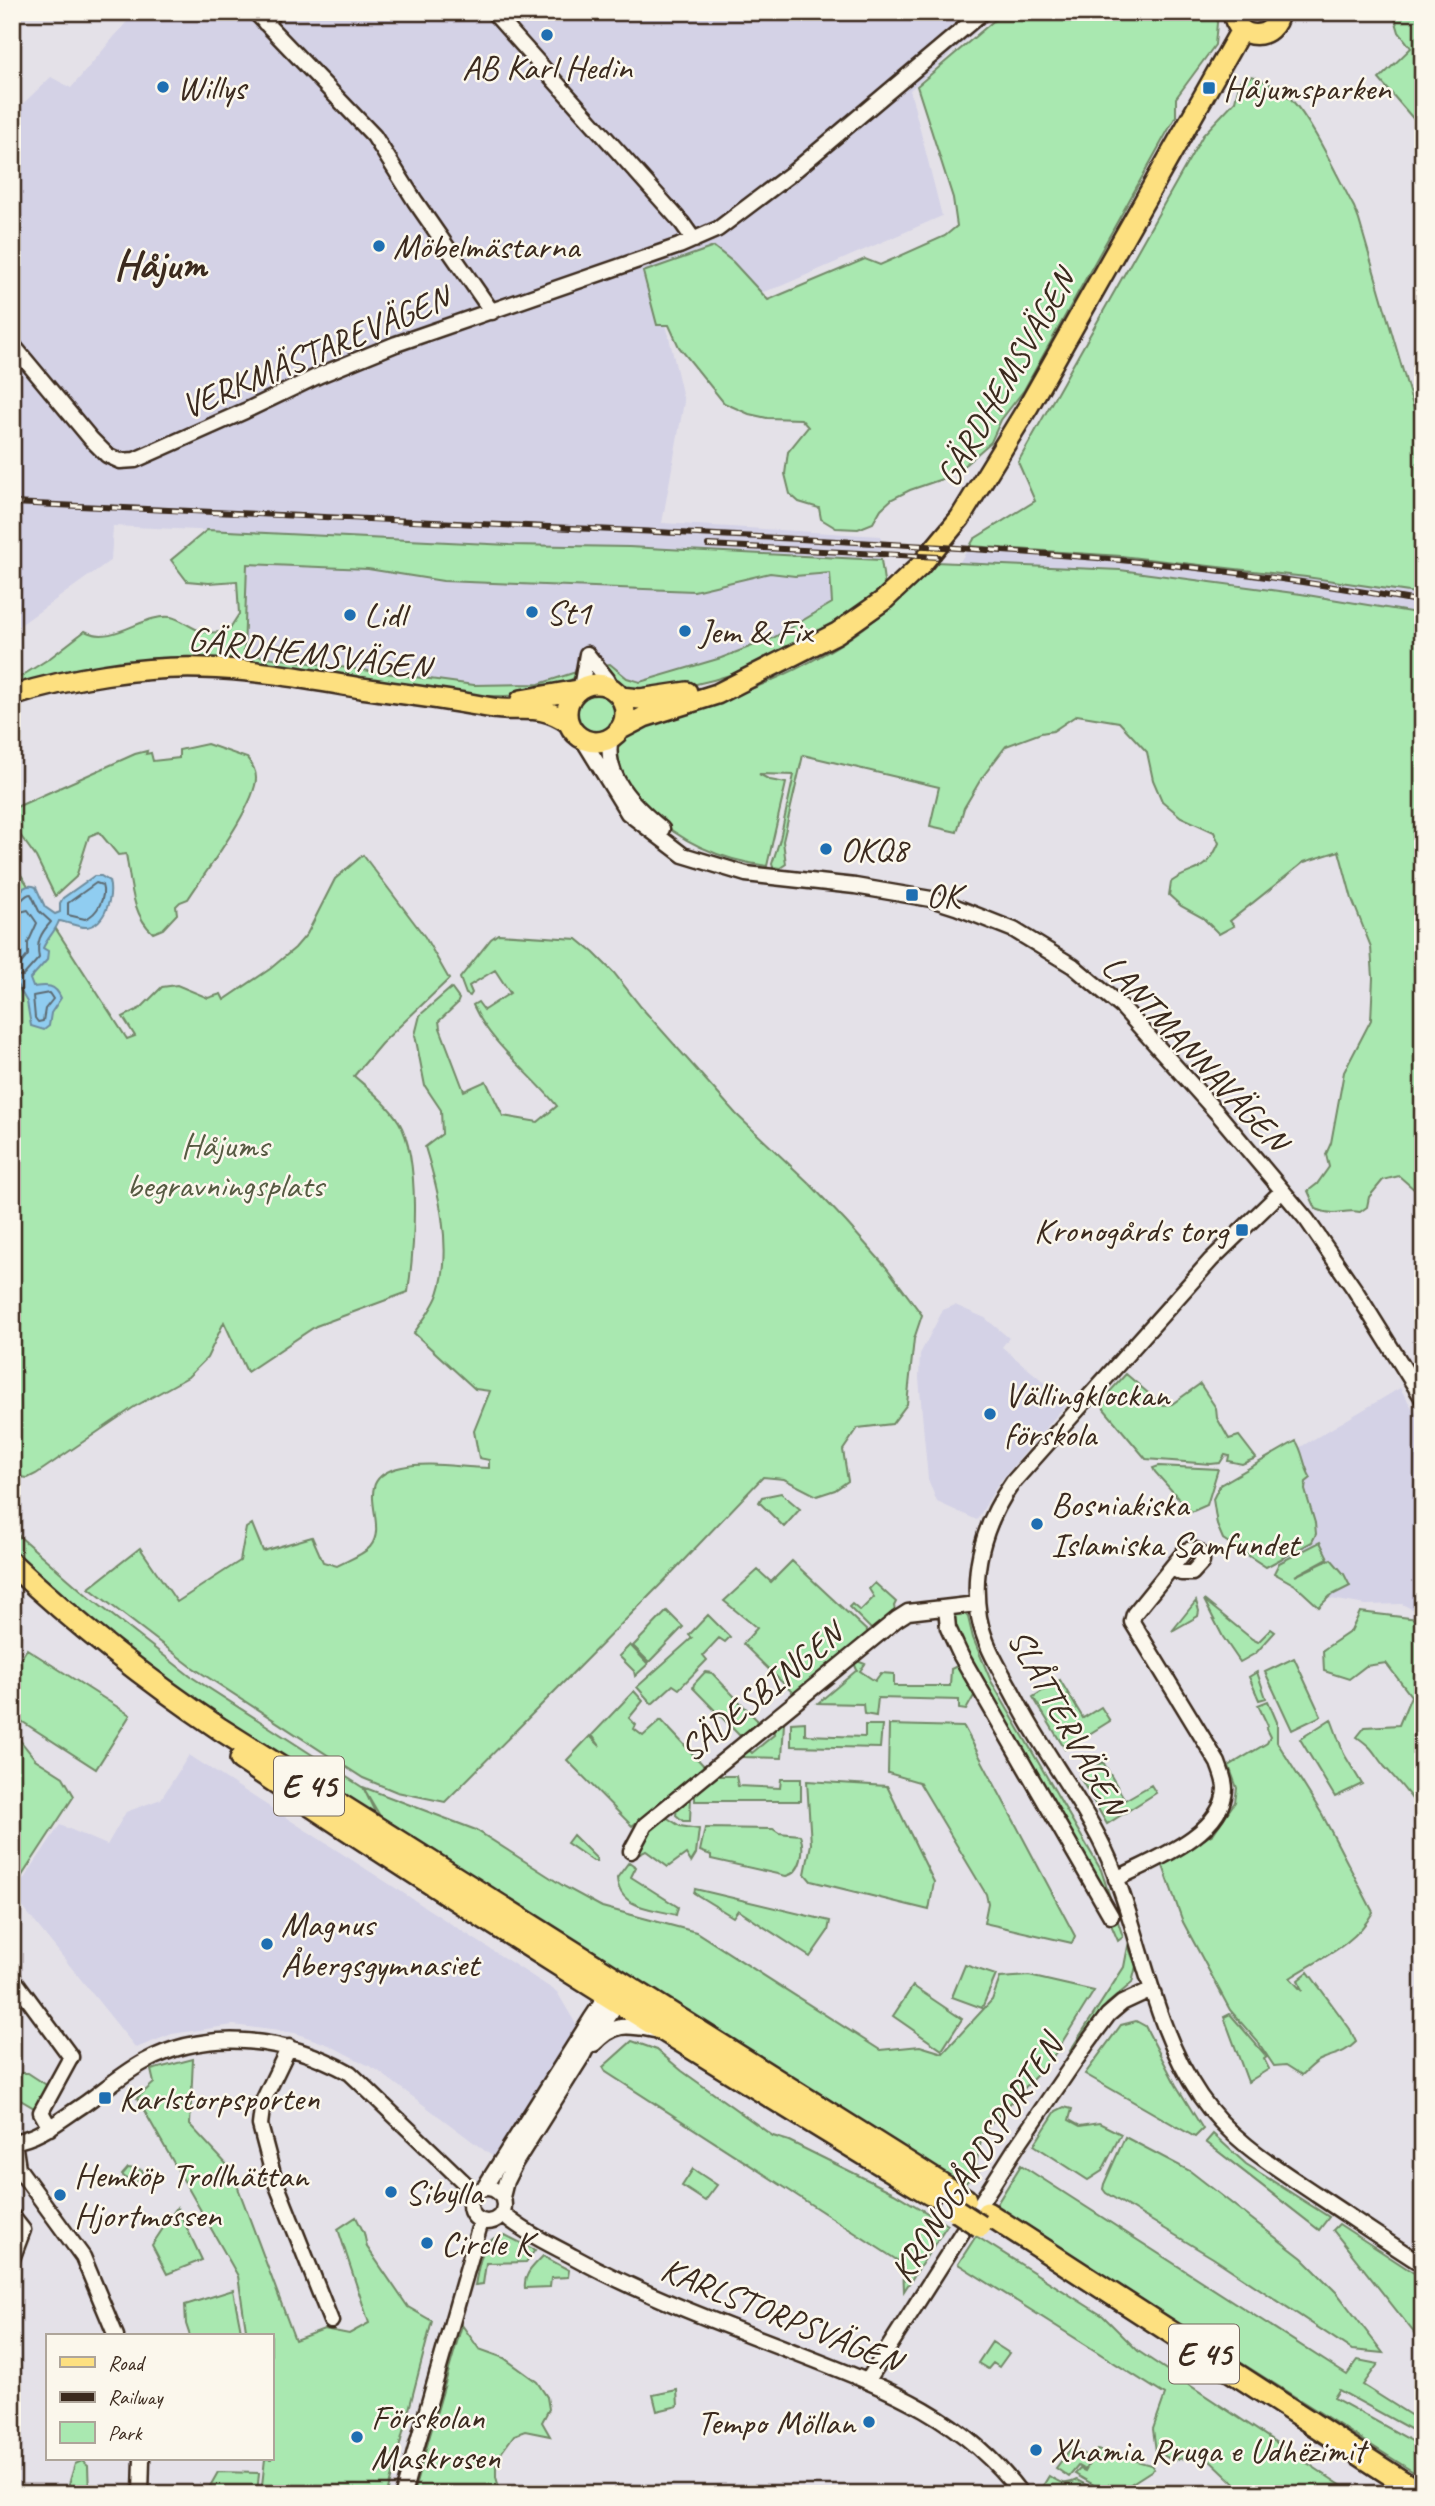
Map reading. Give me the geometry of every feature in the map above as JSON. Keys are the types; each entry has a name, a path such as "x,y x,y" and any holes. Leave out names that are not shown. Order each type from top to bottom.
{"highway":[{"name":"E 45","path":"12,1564 73,1619 172,1697 616,1994 961,2205 1396,2494"},
{"name":"E 45","path":"12,1583 121,1674 194,1728 369,1844 580,1979 616,1994 665,2032 961,2205"},
{"name":"E 45","path":"984,2220 1421,2494"}],"main road":[{"name":"GÄRDHEMSVÄGEN","path":"615,734 644,717 717,694 837,633 884,600 920,566 960,518 1028,407 1237,21 1250,35 1266,33 1274,26 1279,12"},
{"name":"GÄRDHEMSVÄGEN","path":"12,696 94,678 167,668 227,669 512,710 538,708 557,714 575,730"},
{"name":"GÄRDHEMSVÄGEN","path":"12,710 94,678"},
{"name":"GÄRDHEMSVÄGEN","path":"616,693 640,699 671,696 743,680"},
{"path":"597,684 616,693 625,710 615,734 597,742 575,730 568,705 580,689 597,684"},
{"name":"GÄRDHEMSVÄGEN","path":"474,705 531,700 580,689"}],"street":[{"path":"493,12 682,223 694,240"},
{"name":"VERKMÄSTAREVÄGEN","path":"12,344 90,439 107,455 120,461 135,460 320,375 415,337 694,240 718,229 792,173 983,12"},
{"path":"265,16 373,136 492,312"},
{"path":"580,689 587,654 616,693"},
{"name":"LANTMANNAVÄGEN","path":"575,730 628,813 683,855 729,871 855,886 931,899 991,919 1047,948 1073,966 1123,1008 1233,1131 1322,1240 1423,1399"},
{"name":"LANTMANNAVÄGEN","path":"615,734 609,758 613,772 628,797 651,821 701,860"},
{"name":"SLÅTTERVÄGEN","path":"1282,1191 1211,1259 1013,1482 999,1502 983,1537 976,1582 977,1604 982,1630 995,1662 1096,1833 1116,1879 1152,1989 1184,2068 1200,2096 1229,2130 1267,2161 1423,2265"},
{"path":"1116,1879 1174,1849 1207,1828 1224,1798 1225,1786 1218,1763 1132,1622 1134,1614 1173,1568"},
{"name":"SÄDESBINGEN","path":"631,1851 645,1825 897,1619 908,1612 977,1604"},
{"path":"946,1608 948,1628 961,1656 1111,1916"},
{"path":"12,1977 71,2057 41,2112 50,2128"},
{"path":"580,1979 590,2004 591,2019"},
{"name":"KRONOGÅRDSPORTEN","path":"868,2381 1017,2146 1101,2024 1122,2003 1152,1989"},
{"path":"616,1994 583,2056 515,2163 503,2187 502,2213 491,2221 481,2221 472,2214 470,2206 591,2019 616,1994"},
{"path":"583,2056 598,2040 620,2026 665,2032"},
{"path":"115,2334 83,2258 18,2168 13,2142 50,2128 128,2073 161,2055 200,2044 240,2040 289,2047 327,2060 350,2073 480,2190 496,2190 502,2197"},
{"path":"289,2047 263,2101 260,2125 274,2178 331,2321"},
{"name":"KARLSTORPSVÄGEN","path":"502,2213 528,2232 616,2279 868,2381 915,2403 961,2433 996,2464 1021,2494"},
{"path":"12,2216 23,2230 12,2259"},
{"path":"403,2494 481,2221"},
{"path":"141,2494 142,2460"}],"shaded area":[{"path":"135,12 998,12 910,90 942,216 781,286 666,324 684,402 662,523 881,536 881,560 113,526 111,560 12,631 12,114 51,77 71,88"},
{"path":"970,546 1121,556 1306,577 1423,594 1423,614 1301,594 1120,570 959,563"},
{"path":"247,563 368,569 443,581 694,591 770,573 795,576 830,572 832,603 774,638 640,683 627,678 610,664 539,684 474,685 244,654"},
{"name":"Vällingklockan förskola","path":"955,1305 985,1318 1009,1338 1002,1347 1068,1402 998,1484 977,1520 937,1502 928,1479 919,1378 920,1354 943,1310"},
{"path":"1400,1388 1423,1426 1423,1615 1402,1604 1366,1605 1314,1596 1236,1524 1253,1475"},
{"name":"Magnus Åbergsgymnasiet","path":"189,1755 557,1992 577,2026 496,2159 377,2070 329,2045 295,2033 233,2025 172,2034 136,2048 13,1895 60,1825 107,1845 126,1812 161,1799"}],"green space":[{"path":"1004,12 1218,12 1215,45 1176,98 1176,116 1024,390 1001,420 991,442 966,464 942,479 892,499 881,509 873,523 858,529 836,528 821,519 819,508 799,502 790,494 785,474 788,452 808,427 801,419 767,418 749,414 724,403 679,347 669,325 657,325 643,272 714,247 733,262 768,300 865,259 880,265 945,236 957,226 953,198 917,86"},
{"path":"1393,12 1423,12 1423,130 1379,79 1411,48 1399,32"},
{"path":"1252,76 1281,91 1299,108 1324,150 1359,220 1423,440 1423,594 1306,577 1121,556 970,546 974,539 1035,501 1018,462 1203,135 1235,101 1240,81"},
{"path":"207,530 881,560 885,588 841,620 770,660 718,679 692,685 627,691 604,665 610,664 627,678 640,682 721,658 773,638 832,603 830,573 795,576 770,573 694,591 443,581 368,569 247,564 244,654 474,685 539,684 576,672 575,677 552,689 500,696 475,696 286,668 12,689 12,682 85,631 107,635 160,617 171,617 204,632 228,631 239,614 237,581 187,581 171,560"},
{"path":"935,562 1120,570 1301,594 1423,614 1423,830 1417,838 1423,843 1420,858 1423,864 1423,1197 1399,1176 1383,1180 1369,1197 1367,1207 1360,1212 1330,1213 1316,1209 1308,1191 1317,1184 1329,1167 1326,1154 1331,1143 1344,1072 1371,1020 1371,947 1352,899 1339,851 1304,862 1230,921 1234,926 1219,934 1203,918 1181,906 1169,895 1171,882 1209,861 1219,843 1214,832 1181,817 1162,801 1153,780 1147,752 1119,722 1077,715 1053,731 1006,746 981,779 964,808 957,832 930,826 939,787 803,755 783,841 786,864 780,868 773,867 772,864 794,775 759,774 770,780 786,783 767,866 733,859 702,848 673,831 638,800 614,766 616,742 625,733 757,687 819,657 885,612"},
{"path":"596,689 612,696 619,712 612,728 596,735 580,728 573,712 580,696"},
{"path":"207,744 247,758 255,773 254,790 239,822 217,857 188,899 176,906 177,914 163,929 153,933 140,916 133,896 126,854 118,855 99,832 89,836 76,877 55,896 36,857 12,824 12,809 135,754 147,751 146,754 151,753 153,761 179,758 179,750"},
{"name":"Håjums begravningsplats","path":"363,855 425,937 449,979 381,1044 354,1076 378,1097 399,1122 411,1158 414,1205 408,1292 316,1326 247,1372 224,1322 207,1358 188,1377 134,1407 36,1474 28,1478 12,1476 12,861 127,1039 135,1036 123,1017 141,1008 162,987 177,985 208,998 221,994 224,1000 270,969 307,934 335,879"},
{"path":"498,934 577,939 594,953 736,1114 846,1222 886,1267 922,1315 914,1339 907,1404 892,1424 858,1428 843,1450 848,1481 835,1490 817,1496 784,1479 763,1477 445,1802 397,1792 363,1778 192,1667 89,1588 140,1548 177,1602 240,1561 246,1528 252,1524 263,1551 312,1537 323,1562 337,1566 370,1547 376,1526 373,1491 377,1481 386,1473 402,1467 423,1465 489,1468 489,1460 479,1458 474,1431 490,1391 475,1389 414,1333 437,1297 445,1256 439,1199 425,1147 442,1134 441,1110 425,1086 415,1035 420,1015 451,988 459,999 439,1021 464,1091 486,1081 503,1116 538,1122 557,1106 490,1033 473,1005 478,1002 484,1010 510,993 495,970 469,986 472,993 470,996 466,994 460,978"},
{"path":"1126,1374 1162,1405 1172,1404 1200,1384 1216,1408 1217,1418 1229,1439 1239,1436 1256,1458 1242,1464 1228,1461 1229,1456 1225,1455 1220,1463 1211,1464 1146,1459 1104,1409 1102,1401"},
{"path":"1296,1441 1311,1478 1306,1482 1305,1490 1316,1534 1312,1542 1266,1567 1223,1539 1217,1525 1213,1499 1220,1485"},
{"path":"1153,1468 1218,1469 1207,1505 1191,1512 1155,1472"},
{"path":"781,1493 800,1509 784,1527 759,1502 762,1497"},
{"path":"12,1530 89,1597 190,1676 363,1787 375,1812 241,1731 150,1667 12,1549"},
{"path":"1320,1542 1328,1558 1295,1576 1331,1559 1350,1586 1330,1596 1319,1607 1295,1585 1274,1573 1279,1563"},
{"path":"792,1561 868,1632 794,1694 743,1644 757,1628 724,1601 758,1570 771,1582"},
{"path":"875,1583 896,1602 895,1611 872,1630 849,1607 852,1604 860,1611 874,1597 869,1589"},
{"path":"1204,1600 1258,1642 1271,1629 1275,1632 1256,1653 1240,1662 1223,1637"},
{"path":"1196,1601 1198,1616 1172,1631"},
{"path":"667,1611 683,1627 649,1662 633,1646"},
{"path":"1360,1612 1418,1619 1423,1629 1423,1815 1367,1744 1357,1737 1365,1727 1399,1725 1411,1696 1386,1663 1366,1666 1349,1679 1324,1671 1323,1650 1351,1631"},
{"path":"957,1613 964,1613 968,1617 973,1638 991,1681 1101,1870 1123,1937 1118,1941 1086,1866 951,1624"},
{"path":"708,1615 730,1637 725,1642 719,1638 703,1655 707,1660 679,1689 673,1685 652,1704 637,1687 692,1638 689,1635"},
{"path":"630,1645 648,1664 635,1676 634,1671 619,1656"},
{"path":"27,1649 130,1715 96,1769 12,1715 12,1672"},
{"path":"1294,1658 1321,1716 1292,1730 1265,1672"},
{"path":"857,1661 865,1664 860,1671 875,1681 881,1673 894,1674 894,1686 950,1686 951,1669 959,1665 975,1694 966,1710 959,1709 959,1700 878,1698 876,1716 864,1714 863,1704 818,1703 857,1670 854,1663"},
{"path":"705,1672 712,1673 757,1720 746,1735 739,1735 693,1688"},
{"path":"1257,1672 1266,1698 1259,1700 1249,1677"},
{"path":"1060,1680 1083,1718 1101,1707 1110,1721 1065,1749 1033,1697"},
{"path":"634,1691 643,1701 629,1718 636,1725 634,1729 643,1736 661,1720 705,1767 632,1826 567,1760 590,1736 600,1746 592,1735"},
{"path":"1268,1701 1277,1722 1277,1742 1322,1814 1373,1912 1347,1942 1290,1978 1302,1991 1298,1980 1308,1972 1350,2029 1356,2042 1343,2052 1318,2061 1302,2075 1286,2065 1274,2066 1258,2042 1230,2010 1183,1922 1162,1863 1213,1834 1235,1802 1237,1788 1229,1766 1267,1743 1270,1737 1266,1729 1268,1726 1258,1705"},
{"path":"1331,1719 1344,1754 1362,1784 1335,1797 1300,1739"},
{"path":"781,1721 784,1723 782,1758 741,1757 748,1749 752,1753 775,1734 772,1729"},
{"path":"805,1722 805,1735 865,1737 865,1725 882,1725 880,1748 791,1746 791,1723"},
{"path":"889,1725 964,1727 1075,1936 1072,1943 984,1923 988,1903 986,1894 919,1782 888,1773"},
{"path":"12,1730 35,1759 63,1777 74,1796 12,1891"},
{"path":"1103,1762 1125,1800 1151,1785 1156,1793 1107,1824 1079,1776"},
{"path":"715,1776 736,1776 738,1786 780,1788 781,1779 801,1779 801,1801 695,1801 695,1792"},
{"path":"807,1781 887,1786 934,1882 929,1910 811,1881 805,1874 811,1844"},
{"path":"363,1787 476,1830 565,1887 602,1907 696,1932 880,2050 920,2046 943,2053 992,2000 1000,1978 1029,1976 1094,1991 1051,2060 983,2132 976,2164 979,2171 960,2185 380,1816"},
{"path":"691,1796 690,1821 683,1821 676,1815 677,1808"},
{"path":"666,1817 680,1826 699,1829 696,1854 691,1862 686,1854 668,1867 646,1851 640,1854 645,1837"},
{"path":"705,1828 773,1829 779,1833 800,1835 801,1860 796,1870 786,1876 711,1859 711,1855 700,1851"},
{"path":"573,1835 596,1858 597,1861 567,1843"},
{"path":"629,1862 636,1867 631,1877 678,1907 676,1915 638,1906 624,1896 617,1878"},
{"path":"695,1889 830,1921 828,1931 810,1957 738,1910 733,1917 694,1893"},
{"path":"1128,1946 1136,1966 1132,1983 1107,2004 1071,2053 1124,1967"},
{"path":"965,1965 996,1975 982,2008 952,1997"},
{"path":"913,1986 962,2019 942,2050 893,2016"},
{"path":"1230,2014 1267,2057 1264,2059 1269,2069 1248,2082 1224,2017"},
{"path":"1136,2021 1145,2026 1203,2129 1195,2137 1085,2074 1121,2025"},
{"path":"632,2041 657,2050 773,2136 789,2141 894,2193 947,2225 904,2291 903,2264 606,2072 603,2067"},
{"path":"193,2059 190,2125 231,2169 295,2340 324,2329 349,2334 369,2323 338,2229 356,2217 367,2247 408,2307 432,2321 387,2494 261,2494 265,2460 273,2460 273,2334 247,2334 238,2276 137,2098 154,2083 151,2070"},
{"path":"21,2073 28,2073 48,2086 36,2109 12,2095 12,2089"},
{"path":"1064,2107 1072,2109 1069,2120 1080,2126 1099,2123 1121,2134 1102,2171 1088,2180 1034,2145 1056,2111"},
{"path":"1213,2134 1246,2164 1329,2217 1319,2230 1206,2142"},
{"path":"1125,2137 1190,2171 1302,2258 1337,2293 1383,2353 1352,2350 1213,2258 1106,2193 1104,2184"},
{"path":"1021,2165 1347,2375 1358,2360 1378,2364 1363,2385 1423,2423 1423,2436 1339,2390 1334,2398 1423,2447 1423,2478 995,2207"},
{"path":"128,2168 142,2170 146,2182 125,2178 122,2175"},
{"path":"693,2169 717,2185 705,2201 682,2186"},
{"path":"177,2207 202,2260 167,2274 152,2245"},
{"path":"1339,2224 1423,2279 1423,2335 1419,2339 1333,2230"},
{"path":"505,2235 535,2250 526,2262 486,2263 483,2284 475,2285 486,2246 497,2237"},
{"path":"976,2236 1103,2316 1138,2351 1354,2494 1246,2494 1205,2455 1172,2460 1156,2451 1153,2429 1165,2395 958,2264"},
{"path":"543,2256 569,2270 568,2277 551,2278 550,2287 525,2288 527,2274"},
{"path":"233,2290 242,2334 189,2334 185,2305"},
{"path":"462,2325 479,2349 504,2358 537,2382 547,2397 549,2409 542,2422 550,2436 525,2431 514,2435 496,2460 496,2477 501,2494 413,2494"},
{"path":"992,2342 1009,2353 999,2367 993,2363 988,2369 978,2363"},
{"path":"677,2390 678,2406 657,2411 653,2395"},
{"path":"1072,2447 1091,2458 1085,2470 1078,2466 1069,2477 1056,2468"},
{"path":"1097,2450 1151,2465 1154,2469 1115,2494 1100,2494 1099,2488 1075,2474 1080,2469 1085,2471"},
{"path":"82,2461 88,2466 89,2494 66,2494 75,2464"},
{"path":"218,2472 259,2473 257,2494 209,2494 209,2488"},
{"path":"1049,2476 1063,2483 1077,2480 1096,2490 1096,2494 1038,2494"}],"water":[{"path":"94,876 101,876 109,881 107,908 99,921 87,927 59,921 43,948 48,951 47,960 30,979 33,987 50,987 56,990 61,998 51,1013 49,1026 44,1030 31,1026 27,1002 12,976 12,902 25,887 36,887 45,907 55,914 60,912 63,898"}],"railway":[{"path":"12,503 637,531 999,551 1196,568 1423,602"},
{"path":"708,545 939,557"}],"place":[{"name":"AB Karl Hedin","path":"547,35"},
{"name":"Willys","path":"163,87"},
{"name":"Håjumsparken","path":"1209,88"},
{"name":"Möbelmästarna","path":"379,246"},
{"name":"St1","path":"532,612"},
{"name":"Lidl","path":"350,615"},
{"name":"Jem & Fix","path":"685,631"},
{"name":"OKQ8","path":"826,849"},
{"name":"OK","path":"912,895"},
{"name":"Kronogårds torg","path":"1242,1230"},
{"name":"Vällingklockan förskola","path":"990,1414"},
{"name":"Bosniakiska Islamiska Samfundet","path":"1037,1524"},
{"name":"Magnus Åbergsgymnasiet","path":"267,1944"},
{"name":"Karlstorpsporten","path":"105,2098"},
{"name":"Sibylla","path":"391,2192"},
{"name":"Hemköp Trollhättan Hjortmossen","path":"60,2195"},
{"name":"Circle K","path":"427,2243"},
{"name":"Tempo Möllan","path":"869,2422"},
{"name":"Förskolan Maskrosen","path":"357,2437"},
{"name":"Xhamia Rruga e Udhëzimit","path":"1036,2450"}],"district":[{"name":"Håjum","path":"160,264"}]}
